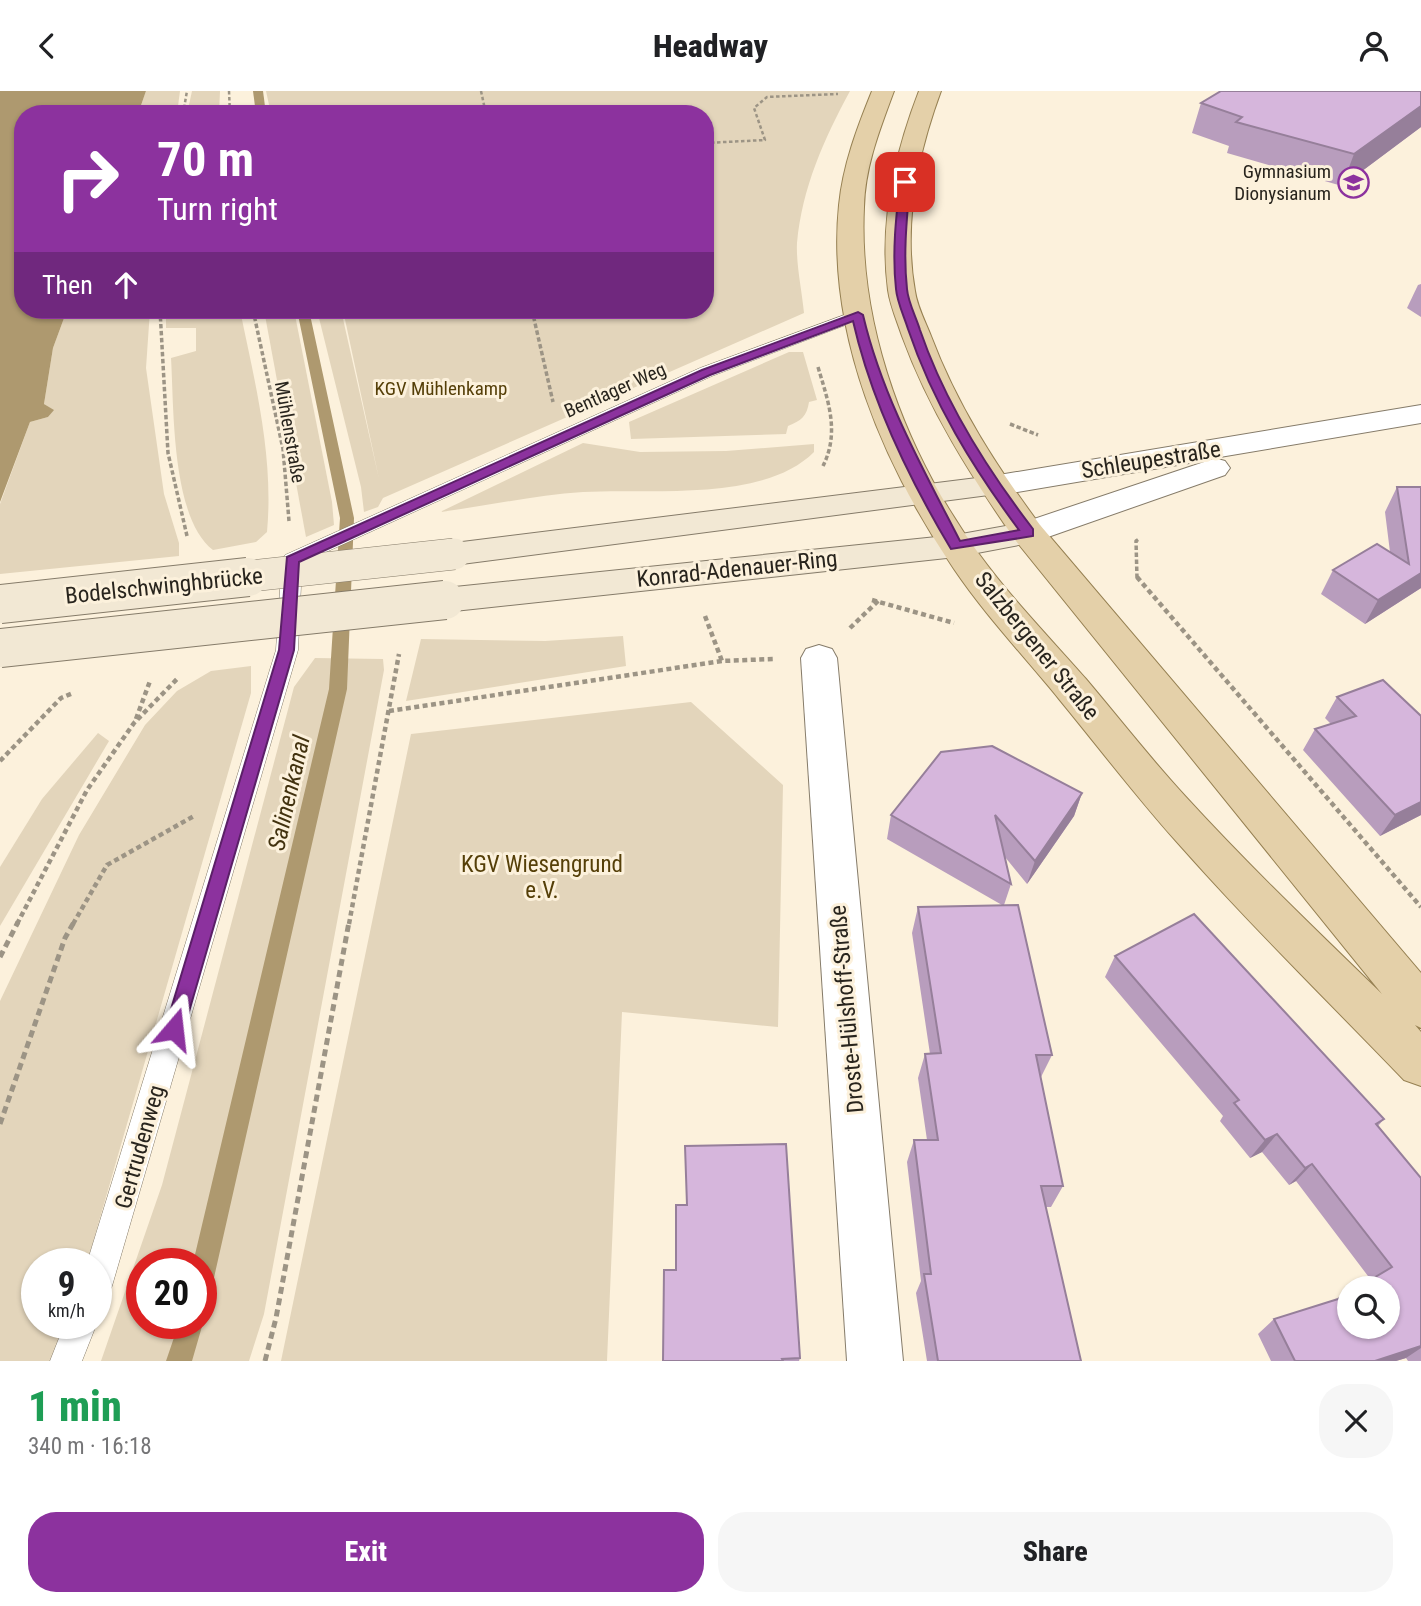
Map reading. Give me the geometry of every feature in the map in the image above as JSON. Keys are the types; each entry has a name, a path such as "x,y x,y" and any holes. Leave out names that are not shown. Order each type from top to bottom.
{"main road":[{"name":"Salzbergener Straße","path":"883,91 859,156 849,228 858,315 866,350 890,416 928,496 956,546 1169,806 1421,1064"},
{"path":"930,91 908,157 900,232 901,291 938,391 993,487 1028,533 1421,1007"},
{"name":"Konrad-Adenauer-Ring","path":"454,554 993,487"},
{"name":"Konrad-Adenauer-Ring","path":"445,600 956,546 1028,533"},
{"name":"Bodelschwinghbrücke","path":"0,604 454,554"},
{"name":"Bodelschwinghbrücke","path":"0,648 445,600"}],"street":[{"name":"Schleupestraße","path":"993,487 1415,419"},
{"name":"Schleupestraße","path":"1028,533 1309,434"},
{"name":"Droste-Hülshoff-Straße","path":"819,658 876,1361"}],"lane":[{"name":"Bentlager Weg","path":"303,555 706,372 858,315"},
{"name":"Gertrudenweg","path":"107,1248 286,650 303,555"},
{"path":"66,1361 75,1339"}],"path":[{"path":"714,143 765,140 754,108 767,97 836,94"},
{"path":"160,319 165,426 178,509 192,548"},
{"name":"Mühlenstraße","path":"255,319 303,555"},
{"path":"534,319 562,436"},
{"path":"1004,414 1011,425 1043,438"},
{"path":"1147,533 1136,541 1137,579 1303,767 1421,907"},
{"path":"867,600 879,600 955,623 964,632"},
{"path":"692,618 718,615"},
{"path":"389,711 722,661 705,616"},
{"path":"265,1361 276,1318 400,644"},
{"path":"0,761 61,698 74,692"},
{"path":"0,957 87,790 134,723"},
{"path":"0,1124 65,938 107,865 181,821 243,796"}],"green space":[{"path":"146,91 180,91 178,105 141,105"},
{"path":"192,91 220,91 219,105 189,105"},
{"name":"KGV Mühlenkamp","path":"266,91 850,91 823,146 804,203 797,251 804,313 383,498 378,507 364,512 361,487 319,319 343,319 379,479 345,319 714,319 714,105 269,105"},
{"path":"64,319 149,319 146,368 164,494 179,543 179,556 0,574 0,504 30,422 48,417 53,410 44,404 53,348"},
{"path":"166,319 242,319 262,420 268,476 267,532 256,542 213,550 199,535 189,513 177,460 171,358 196,351 196,328 166,328"},
{"path":"266,319 296,319 332,502 334,525 306,537"},
{"path":"789,352 803,352 817,400 809,402 805,414 788,426 786,434 631,439 629,422"},
{"path":"583,443 640,452 726,451 814,444 814,452 792,468 766,479 736,486 705,490 565,493 440,512"},
{"path":"623,636 626,666 406,701 421,639 545,641"},
{"path":"315,658 383,659 384,670 264,1314 249,1361 101,1361 109,1339 112,1339 112,1329 126,1289 126,1339 217,1339 217,1248 140,1248 162,1185 294,687"},
{"path":"251,666 251,693 91,1248 21,1248 21,1339 59,1339 50,1361 0,1361 0,1001 79,835 145,725 177,691 211,671"},
{"name":"KGV Wiesengrund e.V.","path":"691,702 783,785 778,1027 622,1012 607,1361 281,1361 411,734"},
{"path":"98,733 109,741 0,926 0,867 42,799"}],"shaded area":[{"path":"0,91 146,91 141,105 14,105 14,319 64,319 53,348 44,404 54,410 48,417 30,422 0,502"}],"building":[{"path":"1221,91 1421,91 1421,106 1354,154 1236,122 1242,117 1201,103"},
{"path":"1397,487 1421,487 1421,573 1378,600 1333,570 1377,544 1409,564"},
{"path":"1383,680 1421,716 1421,802 1395,815 1315,729 1356,716 1337,697"},
{"path":"992,746 1082,793 1035,861 995,815 1011,884 891,815 941,752"},
{"path":"1018,905 1052,1055 1036,1055 1063,1186 1041,1186 1081,1361 938,1361 924,1274 931,1274 914,1140 938,1140 925,1054 941,1053 918,907"},
{"path":"1194,914 1384,1119 1376,1124 1421,1178 1421,1346 1375,1361 1295,1361 1274,1319 1337,1299 1337,1339 1400,1339 1400,1276 1377,1276 1392,1267 1312,1164 1305,1168 1277,1134 1265,1140 1234,1103 1239,1100 1115,956"},
{"path":"786,1144 800,1358 782,1359 783,1361 663,1361 664,1270 676,1270 676,1205 687,1205 685,1146"}],"waterway":[{"name":"Salinenkanal","path":"258,91 260,105"},
{"name":"Salinenkanal","path":"209,1248 338,689 347,518 305,319"},
{"name":"Salinenkanal","path":"179,1361 186,1339"}],"place":[{"name":"Gymnasium Dionysianum","path":"1354,182"}],"route":[{"path":"174,1029 286,650 292,560 706,372 858,315 866,350 897,433 956,546 1028,533 993,487 957,428 919,345 901,291 900,232 905,182"}]}
